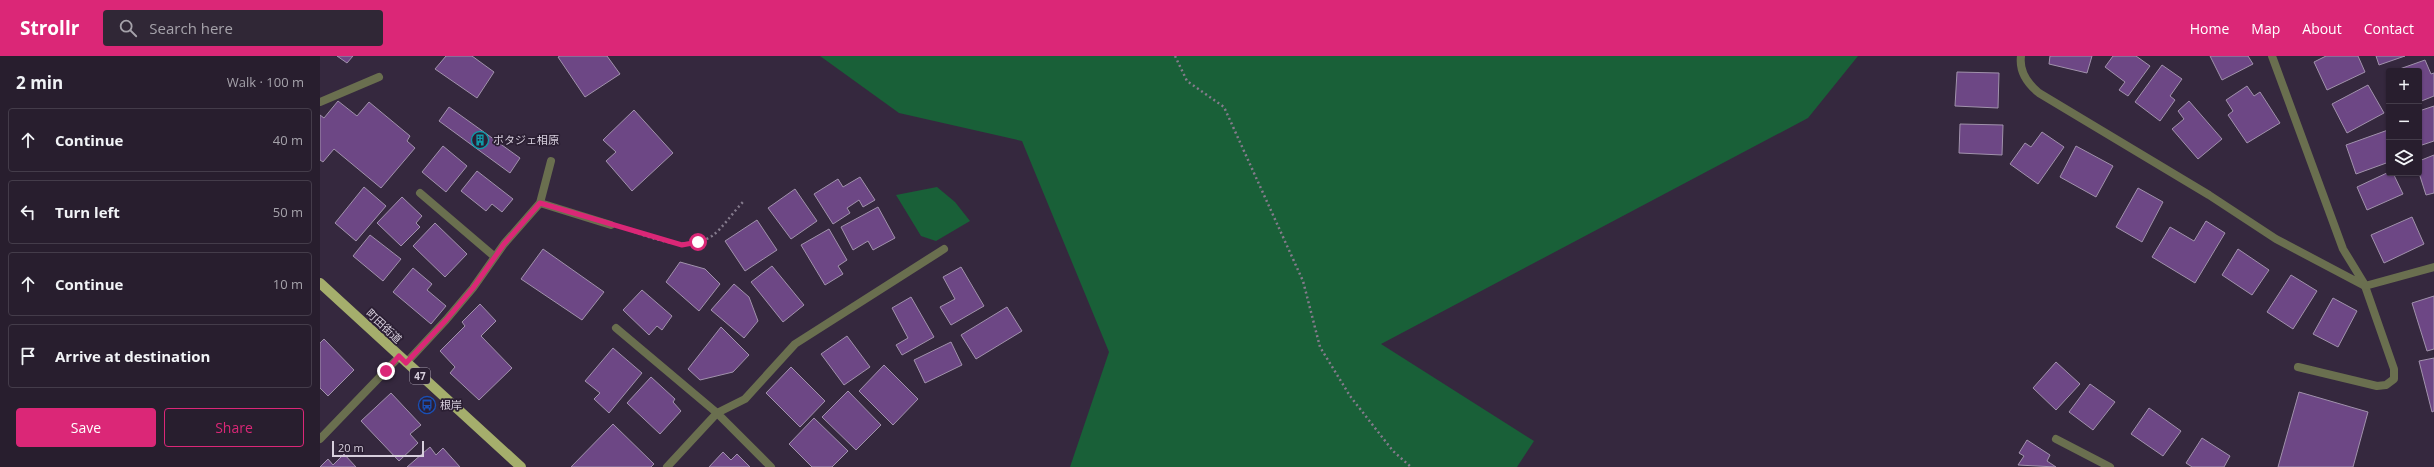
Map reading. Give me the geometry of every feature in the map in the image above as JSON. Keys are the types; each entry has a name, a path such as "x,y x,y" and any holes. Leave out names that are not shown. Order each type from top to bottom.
{"main road":[{"name":"町田街道","path":"320,282 402,360 521,467"}],"street":[{"path":"2021,56 2024,73 2029,85 2039,94 2209,195 2276,239 2365,286 2434,267"},
{"path":"2272,56 2343,248 2365,286 2394,369 2394,379 2386,386 2376,386 2298,367"},
{"path":"320,102 379,77"},
{"path":"320,439 446,320 495,257 540,203 551,161"},
{"path":"420,194 495,257"},
{"path":"540,203 611,225"},
{"path":"668,467 717,413 745,399 795,344 944,249"},
{"path":"616,328 717,413 771,467"},
{"path":"2056,439 2094,463 2110,467"}],"path":[{"path":"1176,56 1187,81 1224,107 1303,281 1320,347 1350,396 1393,451 1411,467"},
{"path":"611,225 682,245 712,236 743,202"}],"green space":[{"path":"820,56 1858,56 1808,118 1381,344 1534,441 1517,467 1070,467 1109,352 1022,141 899,113"},
{"path":"937,187 955,202 970,221 936,241 921,236 896,195"}],"building":[{"path":"337,56 353,56 347,63"},
{"path":"446,56 472,56 494,72 477,98 435,69"},
{"path":"607,56 620,74 585,97 558,57"},
{"path":"2050,56 2092,56 2087,73 2049,64"},
{"path":"2113,56 2136,56 2150,66 2128,96 2119,90 2125,82 2105,67"},
{"path":"2210,56 2248,56 2253,64 2222,80"},
{"path":"2326,56 2358,56 2365,72 2327,90 2314,62"},
{"path":"2376,56 2405,56 2379,65"},
{"path":"2425,60 2431,74 2434,73 2434,96 2422,101 2422,68 2402,68"},
{"path":"2162,65 2182,79 2170,96 2175,100 2160,121 2135,102"},
{"path":"1957,72 1999,73 1998,108 1955,106"},
{"path":"2368,85 2384,113 2347,133 2332,104"},
{"path":"2247,86 2254,96 2260,92 2280,123 2247,143 2228,115 2233,111 2226,100"},
{"path":"338,101 357,116 369,102 410,136 407,141 415,148 381,188 334,149 323,162 320,160 320,115 324,118"},
{"path":"2189,101 2222,139 2198,159 2172,129 2184,119 2178,111"},
{"path":"2434,106 2434,141 2422,145 2422,140 2422,110"},
{"name":"ポタジェ相原","path":"449,107 520,158 510,173 439,121"},
{"path":"634,110 673,153 632,191 606,161 616,152 603,140"},
{"path":"1960,124 2003,125 2002,155 1959,153"},
{"path":"2386,131 2386,163 2356,174 2346,145"},
{"path":"2042,132 2064,147 2038,184 2010,164 2025,143 2031,147"},
{"path":"443,146 467,166 446,192 422,172"},
{"path":"2076,146 2113,166 2096,197 2060,177"},
{"path":"2434,155 2434,193 2426,195 2420,176 2422,176 2422,160"},
{"path":"477,171 513,199 502,212 492,204 486,211 461,191"},
{"path":"2386,173 2386,176 2394,176 2403,194 2367,210 2357,187"},
{"path":"860,177 875,200 863,207 859,200 847,208 850,213 833,224 814,194 838,179 843,187"},
{"path":"364,187 386,206 356,241 335,223"},
{"path":"2138,188 2163,202 2142,242 2116,227"},
{"path":"795,189 817,221 791,239 768,208"},
{"path":"402,197 422,216 416,223 420,227 401,246 377,223"},
{"path":"878,207 895,238 873,250 868,241 853,250 841,227"},
{"path":"2412,217 2424,244 2384,263 2371,235"},
{"path":"757,220 777,250 745,271 725,241"},
{"path":"2206,221 2225,233 2195,283 2152,257 2170,227 2194,241"},
{"path":"435,223 467,254 445,277 413,246"},
{"path":"829,229 847,260 838,266 843,274 825,285 801,245"},
{"path":"370,235 401,259 383,281 353,256"},
{"path":"543,249 604,292 582,320 521,279"},
{"path":"2238,249 2269,270 2252,295 2222,275"},
{"path":"680,262 705,269 720,284 699,311 666,282"},
{"path":"772,266 804,305 783,322 751,282"},
{"path":"961,267 984,306 951,325 940,307 955,299 943,277"},
{"path":"413,268 432,284 427,290 446,306 431,324 393,292"},
{"path":"2291,275 2317,291 2293,329 2267,312"},
{"path":"734,284 749,297 758,321 744,338 711,310"},
{"path":"642,290 672,316 662,330 657,326 649,335 623,310"},
{"path":"2434,296 2434,349 2427,351 2412,303"},
{"path":"911,297 934,337 902,355 896,345 908,338 892,308"},
{"path":"2333,298 2357,311 2338,347 2313,334"},
{"path":"480,304 496,321 481,336 512,368 479,400 450,373 455,367 440,351 465,326 462,322"},
{"path":"1007,307 1022,331 976,359 961,335"},
{"path":"721,327 749,355 733,372 700,380 688,369"},
{"path":"847,336 870,367 844,385 821,354"},
{"path":"324,339 354,370 328,396 320,388 320,343"},
{"path":"951,342 962,365 925,383 914,360"},
{"path":"613,348 642,373 609,413 594,399 600,393 585,381"},
{"path":"2434,358 2434,411 2432,412 2419,361"},
{"path":"2056,362 2080,384 2056,410 2033,388"},
{"path":"884,365 918,399 893,425 859,391"},
{"path":"791,367 825,401 800,427 766,393"},
{"path":"651,377 675,399 673,402 681,411 660,434 627,403"},
{"path":"2090,384 2115,402 2093,430 2069,412"},
{"path":"848,391 881,425 856,450 822,417"},
{"path":"2299,392 2368,412 2353,467 2278,467"},
{"path":"391,393 421,425 410,434 418,443 399,461 361,421"},
{"path":"2149,408 2181,431 2163,456 2131,434"},
{"path":"814,418 848,451 832,467 812,467 789,444"},
{"path":"613,424 654,464 651,467 571,467"},
{"path":"2202,438 2230,456 2224,467 2192,467 2186,463"},
{"path":"2027,440 2050,455 2047,461 2056,467 2018,465 2024,456 2019,453"},
{"path":"430,447 436,455 443,448 460,467 407,467"},
{"path":"723,452 731,460 737,454 750,467 709,467"},
{"path":"344,454 356,467 320,467 328,459 333,465"}],"place":[{"name":"ポタジェ相原","path":"480,140"},
{"name":"根岸","path":"427,405"}],"route":[{"path":"386,371 399,356 406,363 446,320 473,288 504,244 540,203 636,233 682,245 698,242"}]}
